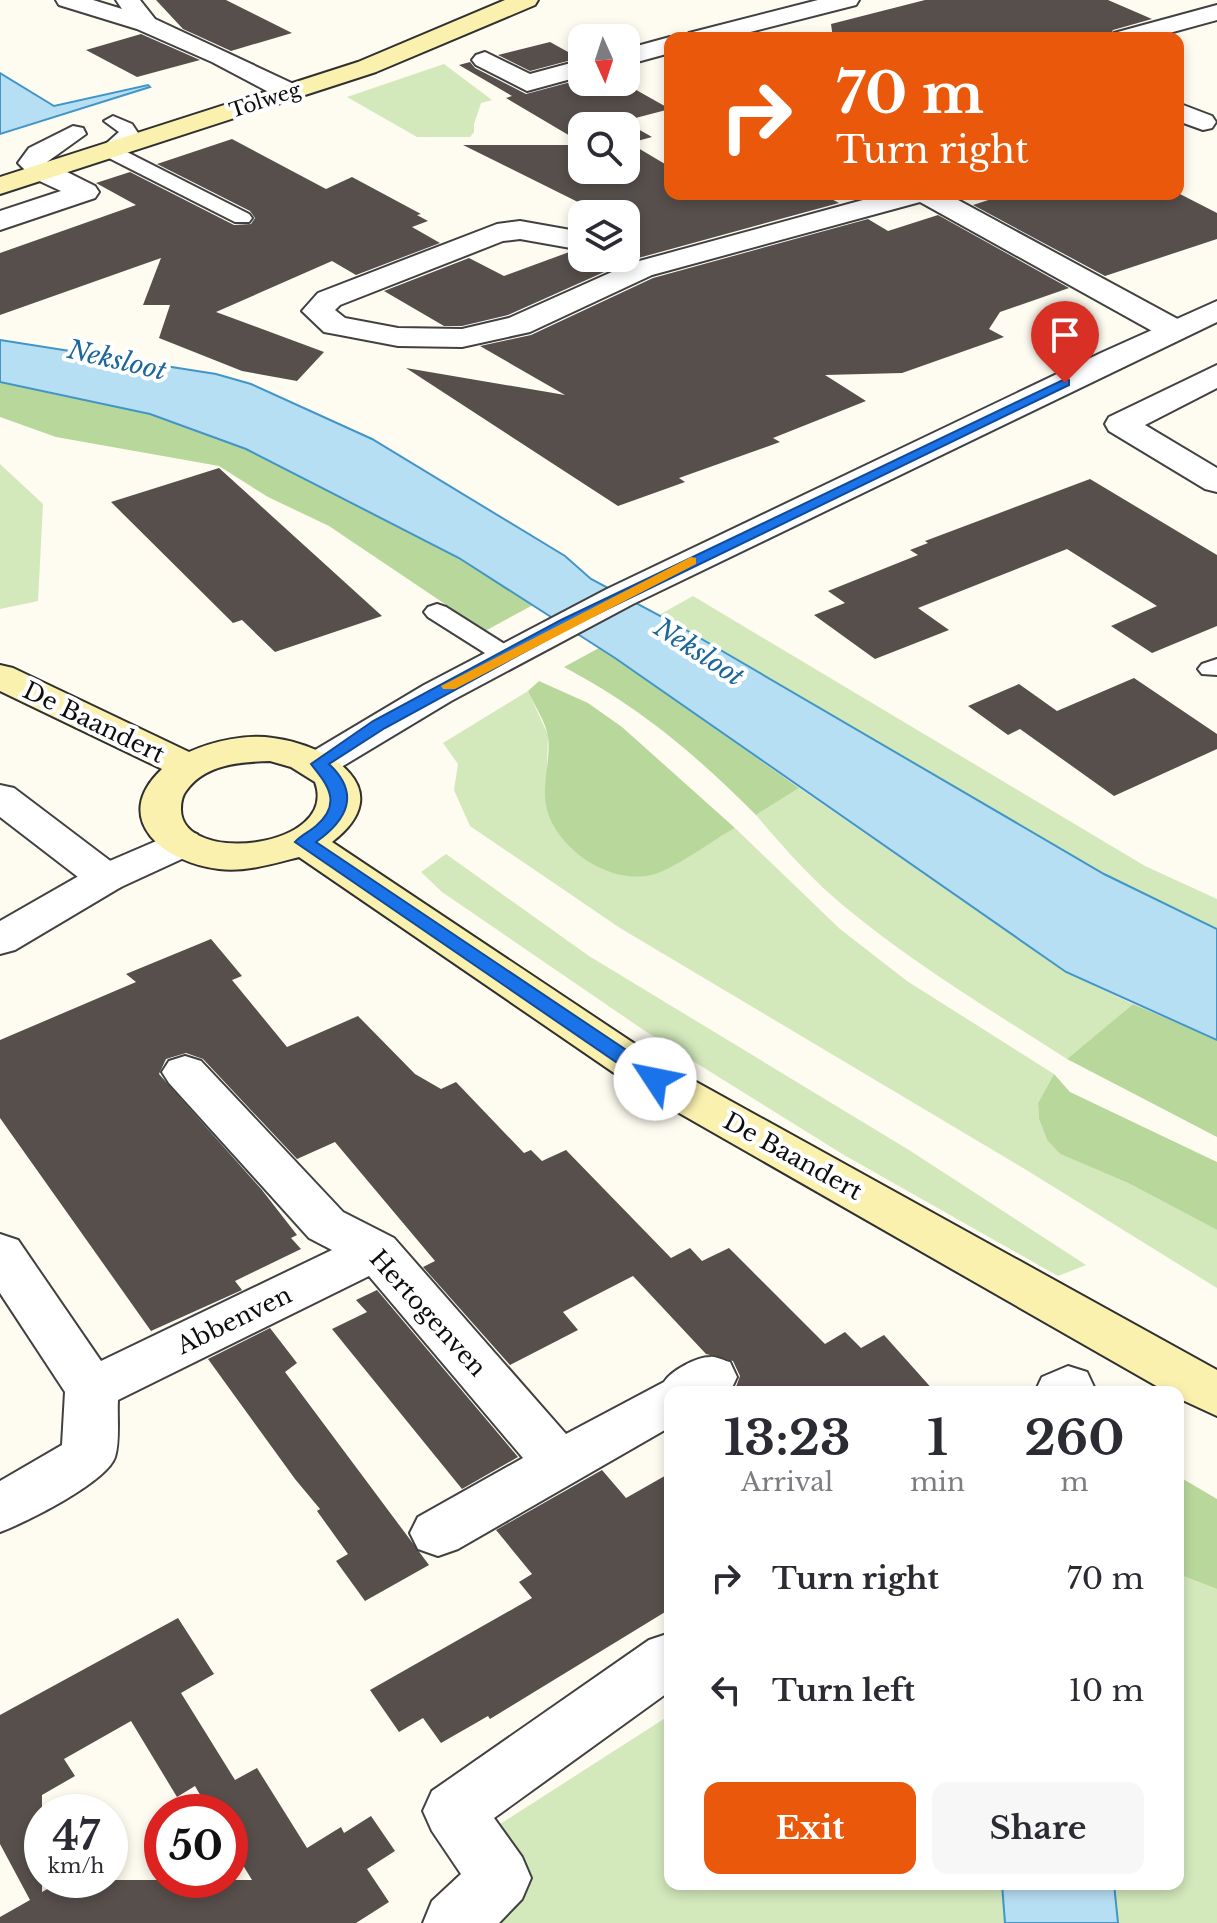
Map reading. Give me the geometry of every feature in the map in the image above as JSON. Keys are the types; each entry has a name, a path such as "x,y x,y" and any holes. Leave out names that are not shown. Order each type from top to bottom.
{"main road":[{"name":"Tolweg","path":"0,159 113,121 359,49 478,0"},
{"name":"Tolweg","path":"0,186 380,62 526,0"},
{"name":"De Baandert","path":"0,676 189,767"},
{"path":"270,749 297,754 319,764 333,777 340,794 337,811 324,828 304,842 274,853 241,857 208,853 182,843 167,830 160,814 162,797 171,781 189,767 213,756 241,750 270,749"},
{"name":"De Baandert","path":"304,842 655,1079 1217,1395"}],"street":[{"path":"68,0 146,24 289,92"},
{"path":"128,0 146,24"},
{"path":"722,32 847,0"},
{"path":"1145,32 1217,12"},
{"path":"640,54 664,50"},
{"path":"485,60 527,83 568,72"},
{"path":"0,221 85,192 35,167 33,159 73,134"},
{"path":"640,261 892,200"},
{"path":"937,200 1174,330"},
{"path":"568,239 494,222 329,299 317,311 335,325 398,337 462,338 519,325 615,272"},
{"path":"319,764 379,724 635,588 1217,310"},
{"path":"1217,375 1121,424 1217,482"},
{"path":"0,797 106,878"},
{"path":"0,940 106,878 182,843"},
{"name":"Hertogenven","path":"185,1072 326,1225 376,1251 560,1464"},
{"name":"Abbenven","path":"92,1389 376,1251"},
{"path":"0,1253 92,1389 88,1456 0,1509"},
{"path":"438,1533 664,1404"},
{"path":"455,1923 500,1878 454,1811 664,1662"}],"lane":[{"path":"113,121 129,133 108,150 242,218"},
{"path":"437,612 505,655"}],"green space":[{"path":"444,64 492,100 481,103 470,137 417,137 347,97"},
{"path":"0,382 151,414 246,449 459,558 533,605 485,631 329,526 268,497 219,466 56,437 0,417"},
{"path":"0,464 43,504 38,601 0,609"},
{"path":"693,596 1145,866 1217,899 1217,929 1104,874 659,615"},
{"path":"599,648 799,788 756,815 711,772 643,716 564,667"},
{"path":"539,681 588,703 622,727 735,828 664,871 638,877 603,869 572,849 551,821 546,805 548,737 528,691"},
{"path":"528,691 548,735 546,805 656,873 735,828 840,929 907,981 1054,1074 1038,1103 1039,1119 1047,1140 1060,1154 1128,1183 1217,1230 1217,1288 1028,1171 620,928 470,826 454,790 458,764 443,743"},
{"path":"799,788 1066,972 1133,1004 1067,1059 982,1005 898,948 845,907 810,875 756,815"},
{"path":"446,854 589,956 909,1150 1086,1265 1058,1276 844,1155 648,1033 442,892 421,872"},
{"path":"1133,1004 1217,1040 1217,1137 1067,1059"},
{"path":"1054,1074 1070,1092 1217,1162 1217,1230 1128,1183 1060,1154 1047,1140 1039,1119 1038,1103"},
{"path":"1184,1480 1217,1499 1217,1589 1184,1576"},
{"path":"1184,1576 1217,1589 1217,1923 480,1923 452,1855 664,1719 664,1890 1184,1890"}],"water":[{"path":"0,73 54,106 150,87 0,134"},
{"name":"Neksloot","path":"0,340 216,374 251,384 372,439 565,556 591,579 681,627 1104,874 1217,929 1217,1040 1066,972 615,658 459,558 246,449 150,414 0,382"},
{"path":"1002,1890 1115,1890 1118,1923 1005,1923"}],"building":[{"path":"156,0 226,0 292,33 231,51 183,29"},
{"path":"925,0 1108,0 1152,19 1112,32 832,32 831,24"},
{"path":"141,34 200,60 137,77 86,50"},
{"path":"550,42 568,52 568,61 530,71 498,55"},
{"path":"470,62 475,68 526,94 568,83 568,96 640,96 640,92 664,106 664,111 640,117 640,112 568,112 568,135 506,98 512,96 459,65"},
{"path":"640,130 652,137 640,140"},
{"path":"232,139 326,189 352,177 421,214 417,215 428,221 412,227 440,243 356,275 332,261 216,312 324,352 297,381 242,371 159,338 170,305 143,305 161,258 0,315 0,253 136,205 96,183 130,172 234,225 251,224 255,218 250,211 157,164"},
{"path":"463,145 568,145 568,184 640,184 640,149 664,163 664,200 833,200 839,203 640,258 640,200 574,200"},
{"path":"1184,196 1217,213 1217,239 1105,276 973,205 988,200 1184,200"},
{"path":"938,215 1069,288 1000,312 989,329 1004,337 902,373 825,375 866,401 773,438 780,442 679,478 685,482 618,506 406,368 565,395 480,346 531,335 653,278 868,219 888,231"},
{"path":"568,252 568,272 604,272 508,315 462,326 444,326 384,291 469,258 504,276"},
{"path":"219,468 382,616 275,652 242,620 233,623 111,502"},
{"path":"1090,479 1217,555 1217,626 1152,653 1111,626 1157,606 1067,549 918,608 949,630 875,659 814,615 845,603 828,591 918,555 910,550 928,543 925,541"},
{"path":"1134,678 1217,734 1217,749 1114,796 1020,729 1008,735 968,706 1019,684 1057,711"},
{"path":"211,939 242,976 232,980 287,1047 358,1016 415,1074 441,1089 456,1082 524,1153 531,1150 542,1161 566,1150 671,1258 690,1248 702,1261 729,1248 825,1344 845,1332 861,1348 884,1335 930,1386 736,1386 740,1376 733,1361 706,1354 633,1276 563,1312 578,1330 510,1365 423,1267 435,1261 335,1142 297,1159 203,1059 186,1053 166,1059 159,1074 262,1190 297,1235 291,1238 301,1249 235,1281 242,1290 151,1331 0,1118 0,1040 136,982 126,974"},
{"path":"377,1290 518,1457 462,1489 332,1329 367,1312 356,1300"},
{"path":"270,1328 297,1363 285,1372 429,1565 365,1601 336,1561 348,1554 317,1511 320,1509 208,1359"},
{"path":"602,1470 626,1498 664,1476 664,1613 490,1719 488,1716 441,1743 423,1718 399,1732 370,1690 532,1598 519,1582 532,1574 496,1530"},
{"path":"178,1618 214,1674 181,1693 235,1780 257,1768 307,1848 341,1827 344,1833 371,1816 395,1851 367,1869 389,1902 356,1923 0,1923 0,1917 29,1898 128,1898 128,1880 144,1880 144,1898 248,1898 248,1880 252,1880 248,1873 248,1794 200,1794 195,1786 182,1794 175,1794 131,1721 64,1759 75,1776 44,1794 24,1794 24,1889 0,1844 0,1715"}],"slow traffic":[{"path":"449,686 691,561"}],"route":[{"path":"655,1079 304,842 324,828 337,811 340,794 333,777 319,764 379,724 653,579 1065,383"}]}
